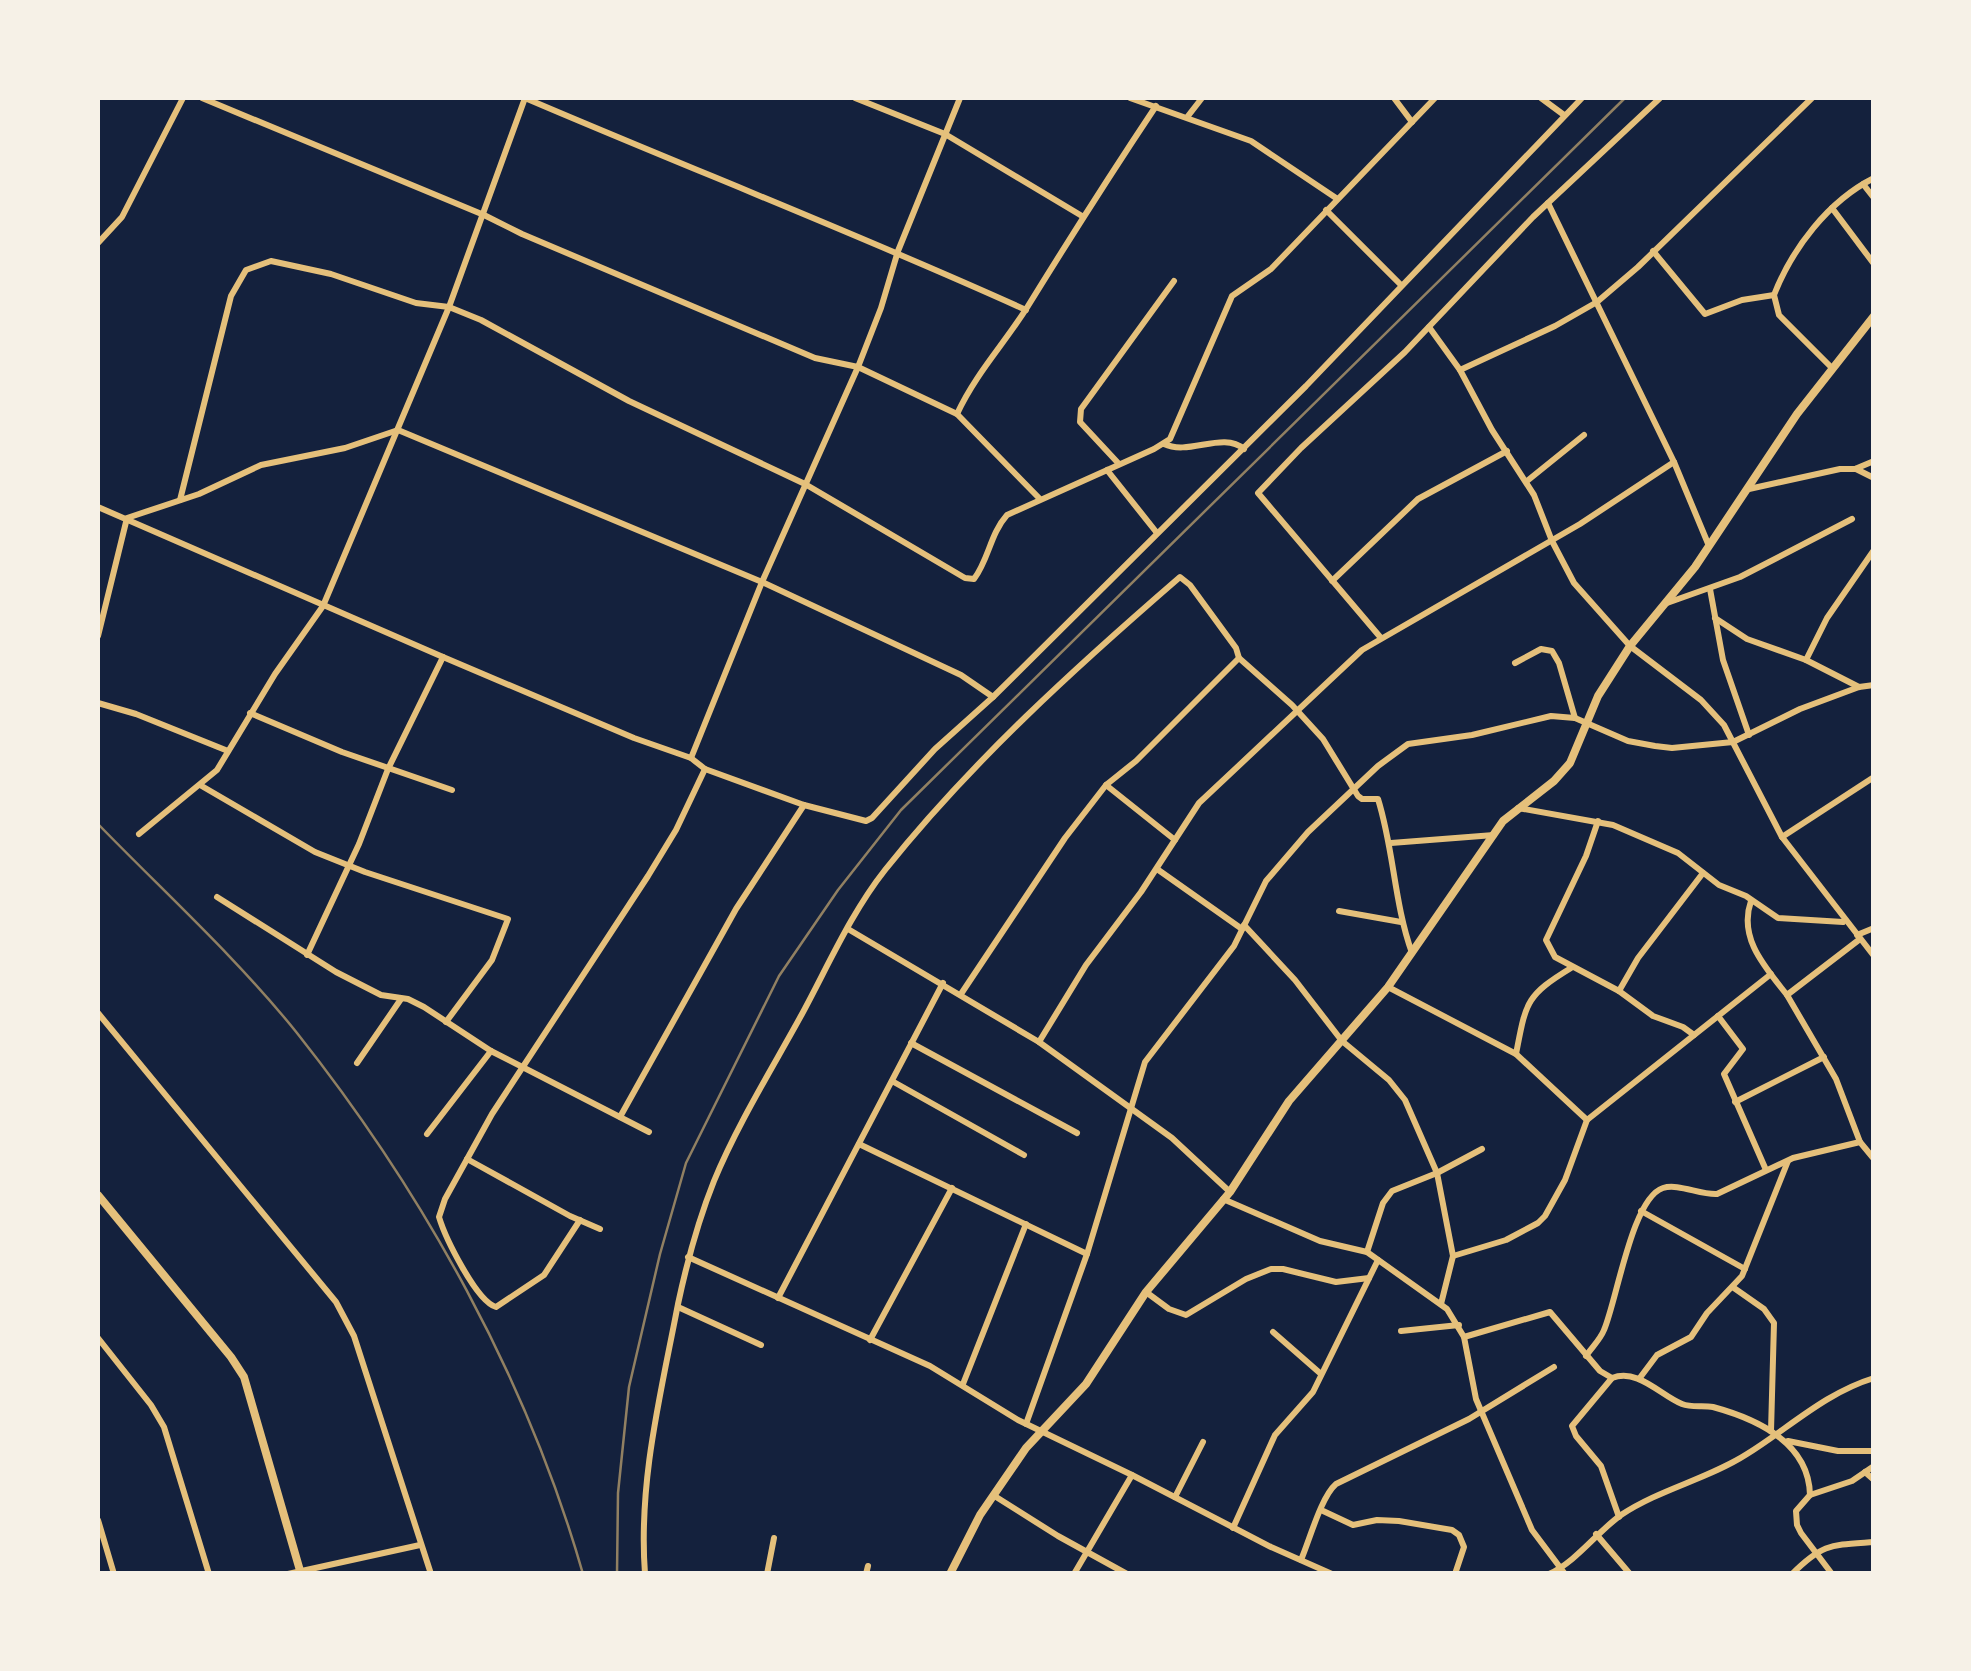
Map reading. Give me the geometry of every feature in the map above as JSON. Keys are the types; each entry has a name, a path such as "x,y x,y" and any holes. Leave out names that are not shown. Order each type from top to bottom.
{"street":[{"path":"98,243 122,217 183,98"},
{"path":"202,98 484,214 522,234 815,358 858,367 957,414 1039,498"},
{"path":"139,834 217,770 250,713 324,606 449,307 524,98 756,197 898,251 1026,310"},
{"path":"856,98 944,134 1082,216"},
{"path":"692,758 762,582 858,367 898,251 960,98"},
{"path":"1130,98 1251,141 1336,198"},
{"path":"1188,116 1202,98"},
{"path":"1394,98 1412,122"},
{"path":"180,500 231,296 246,270 263,262 289,262 416,303 449,307 481,320 630,400 804,484 971,580 978,575 998,525 1007,515 1164,444 1178,424 1232,296 1272,270 1434,98"},
{"path":"1541,98 1564,115"},
{"path":"98,506 443,658 634,738 692,758 705,769 804,804 858,819 872,818 935,749 993,698 1244,448 1582,98"},
{"path":"1380,638 1258,493 1548,203 1660,98"},
{"path":"1460,370 1556,326 1597,302 1812,98"},
{"path":"957,414 972,383 1026,310 1082,216 1156,106"},
{"path":"1831,367 1779,315 1774,295 1803,241 1832,208 1874,178"},
{"path":"1863,184 1874,198"},
{"path":"1548,203 1674,462 1710,547"},
{"path":"1832,208 1874,264"},
{"path":"1326,210 1401,285"},
{"path":"1653,251 1704,314 1742,300 1774,295"},
{"path":"1119,464 1080,422 1081,409 1174,281"},
{"path":"950,1574 993,1495 1041,1430 1086,1384 1146,1292 1227,1196 1289,1101 1388,988 1494,834 1517,808 1554,782 1570,763 1598,696 1630,646 1710,547 1831,367 1874,316"},
{"path":"1428,327 1460,370 1526,482 1564,567 1582,594 1630,646 1701,700 1724,726 1782,836 1874,956"},
{"path":"127,518 261,465 345,448 398,430 762,582 960,676 993,698"},
{"path":"1526,482 1584,434"},
{"path":"1164,444 1180,448 1233,442 1244,448"},
{"path":"1332,581 1418,499 1506,451"},
{"path":"1749,488 1855,469 1874,461"},
{"path":"1039,1042 1086,965 1157,869 1199,803 1297,709 1380,638 1552,541 1674,462"},
{"path":"1855,469 1874,478"},
{"path":"1107,470 1157,533"},
{"path":"98,636 127,518"},
{"path":"1668,603 1740,577 1852,519"},
{"path":"1806,660 1827,618 1874,550"},
{"path":"646,1574 646,1496 652,1438 688,1257 715,1178 848,929 882,874 954,788 1180,578 1190,585 1240,658 1297,709 1332,752 1360,798 1378,799 1391,843 1401,922 1412,953"},
{"path":"1710,589 1724,660 1750,734"},
{"path":"1715,618 1747,639 1806,660 1860,686"},
{"path":"1515,663 1541,649 1552,651 1559,662 1575,718"},
{"path":"307,955 388,769 443,658"},
{"path":"961,994 1065,838 1106,785 1136,761 1240,658"},
{"path":"1026,1424 1087,1254 1144,1062 1222,964 1266,881 1284,858 1378,766 1408,744 1472,735 1532,718 1575,718 1628,741 1655,746 1733,742 1800,710 1873,684"},
{"path":"98,703 228,751"},
{"path":"250,713 388,769 452,790"},
{"path":"580,1220 544,1275 501,1306 488,1305 471,1281 439,1216 467,1159 676,830 705,769"},
{"path":"1782,836 1874,777"},
{"path":"200,784 315,852 508,919 492,960 446,1022"},
{"path":"1106,785 1175,840"},
{"path":"620,1117 736,909 804,804"},
{"path":"1517,808 1598,820 1678,853 1703,873 1778,918 1845,922"},
{"path":"1598,820 1586,856 1546,940 1555,957 1572,968 1619,990 1652,1016 1694,1035"},
{"path":"1391,843 1494,834"},
{"path":"1157,869 1243,927 1295,980 1342,1041 1400,1091 1437,1173 1453,1256 1441,1304"},
{"path":"1619,990 1703,873"},
{"path":"218,897 307,955 381,995 424,1007 491,1051 648,1132"},
{"path":"1751,900 1748,916 1752,948 1787,994 1824,1056 1860,1142 1874,1159"},
{"path":"1339,911 1401,922"},
{"path":"1787,994 1874,928"},
{"path":"848,929 1039,1042 1172,1138 1227,1196 1308,1236 1367,1252 1441,1304 1464,1337 1472,1384 1532,1530 1563,1571"},
{"path":"1516,1054 1532,996 1572,968"},
{"path":"1453,1256 1506,1240 1546,1216 1565,1180 1587,1120 1771,974"},
{"path":"778,1298 943,983"},
{"path":"1388,988 1516,1054 1587,1120"},
{"path":"357,1062 402,998"},
{"path":"98,1013 336,1302 354,1336 431,1574"},
{"path":"1718,1016 1743,1050 1724,1074 1766,1170"},
{"path":"912,1043 1077,1132"},
{"path":"426,1134 491,1051"},
{"path":"1735,1102 1824,1056"},
{"path":"892,1081 1024,1155"},
{"path":"1586,1356 1606,1327 1630,1249 1631,1233 1641,1211 1663,1188 1717,1194 1788,1160 1860,1142"},
{"path":"858,1144 1087,1254"},
{"path":"1367,1252 1386,1197 1482,1149"},
{"path":"467,1159 600,1229"},
{"path":"1639,1379 1657,1355 1691,1338 1707,1313 1734,1288 1745,1270 1788,1160"},
{"path":"870,1340 952,1188"},
{"path":"98,1195 244,1377 301,1572"},
{"path":"1641,1211 1745,1270"},
{"path":"963,1384 1026,1224"},
{"path":"688,1257 963,1384 1026,1424 1332,1574"},
{"path":"1234,1528 1275,1435 1312,1392 1378,1260"},
{"path":"1146,1292 1169,1309 1186,1314 1246,1278 1272,1269 1336,1282 1370,1278"},
{"path":"1734,1288 1764,1308 1774,1324 1773,1432"},
{"path":"678,1307 761,1345"},
{"path":"1464,1337 1548,1311 1586,1356 1612,1378"},
{"path":"1402,1331 1459,1325"},
{"path":"1273,1332 1321,1374"},
{"path":"98,1338 164,1427 209,1574"},
{"path":"1300,1560 1327,1492 1336,1484 1469,1418 1554,1367"},
{"path":"1619,1516 1601,1466 1572,1426 1612,1378 1620,1375 1639,1379 1688,1406 1711,1407 1787,1441 1838,1451 1874,1451"},
{"path":"1549,1574 1563,1571 1596,1534 1619,1516 1747,1454 1815,1406 1874,1378"},
{"path":"1787,1441 1807,1476 1810,1495"},
{"path":"1175,1498 1203,1442"},
{"path":"1832,1574 1795,1519 1796,1512 1810,1495 1852,1481 1874,1466"},
{"path":"1865,1472 1874,1480"},
{"path":"1074,1574 1132,1475"},
{"path":"993,1495 1127,1574"},
{"path":"1321,1510 1353,1524 1399,1521 1452,1530 1460,1534 1464,1548 1455,1574"},
{"path":"98,1520 114,1574"},
{"path":"1596,1534 1630,1574"},
{"path":"767,1574 774,1538"},
{"path":"1792,1574 1815,1551 1832,1545 1874,1542"},
{"path":"288,1574 420,1545"}],"railway":[{"path":"617,1574 618,1493 629,1387 660,1254 686,1163 779,976 838,890 901,810 1625,98"},
{"path":"98,824 274,1005 387,1157 428,1222 501,1359 560,1501 583,1574"}]}
